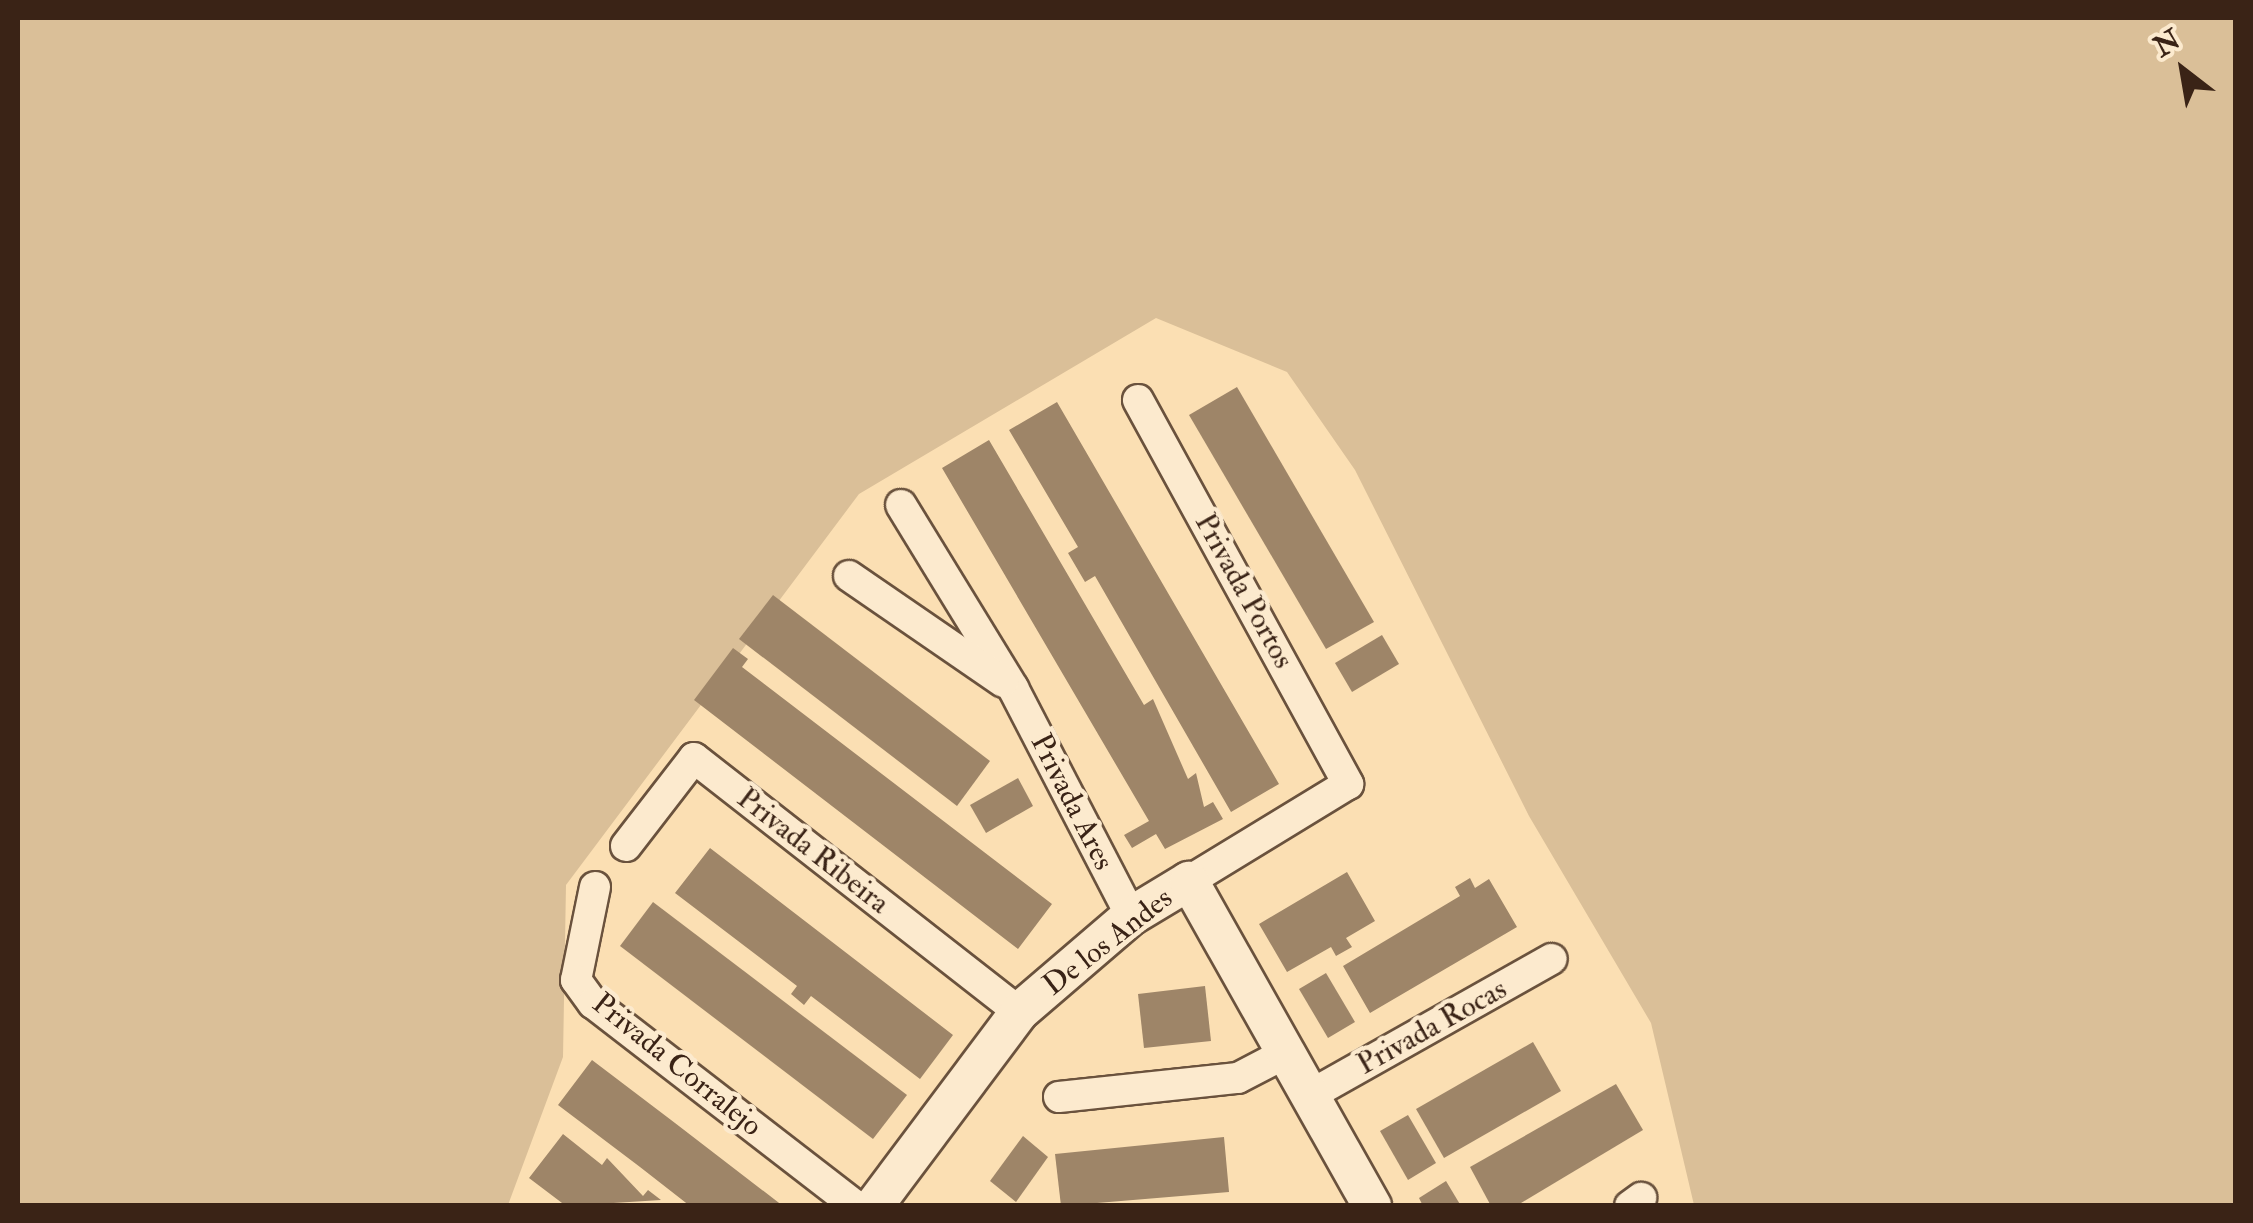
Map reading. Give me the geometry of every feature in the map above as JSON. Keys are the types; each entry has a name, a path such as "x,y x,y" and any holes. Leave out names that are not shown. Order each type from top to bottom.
{"street":[{"name":"Privada Portos","path":"1138,400 1348,784 1190,881"},
{"name":"Privada Ares","path":"901,505 1012,688 1131,916"},
{"name":"Privada Ares","path":"849,576 1012,688"},
{"name":"Privada Ribeira","path":"626,846 694,758 1019,1012"},
{"name":"De los Andes","path":"874,1206 1019,1012 1131,916 1190,881 1372,1206"},
{"name":"Privada Corralejo","path":"595,887 576,980 593,1003 856,1206"},
{"name":"Privada Rocas","path":"1312,1094 1552,959"},
{"path":"1060,1097 1238,1078 1288,1052"}],"shaded area":[{"path":"18,18 2235,18 2235,1205 1694,1205 1651,1023 1529,816 1355,470 1287,372 1156,318 859,494 566,885 563,1057 508,1205 18,1205"}],"building":[{"path":"1237,387 1374,622 1326,649 1189,415"},
{"path":"1057,402 1279,784 1231,812 1095,576 1085,582 1068,553 1078,547 1009,430"},
{"path":"989,440 1144,705 1153,699 1188,779 1196,773 1204,807 1213,802 1223,819 1165,849 1156,834 1132,848 1124,835 1149,821 942,468"},
{"path":"773,595 990,761 957,806 739,639"},
{"path":"1382,635 1399,664 1352,692 1335,663"},
{"path":"733,648 748,659 742,667 1052,904 1018,949 694,700"},
{"path":"1018,778 1033,806 986,833 970,805"},
{"path":"710,848 953,1035 920,1079 811,996 804,1005 791,994 797,986 675,893"},
{"path":"1347,872 1375,921 1346,938 1352,947 1336,956 1331,947 1287,972 1259,924"},
{"path":"1470,878 1475,888 1489,879 1517,927 1370,1013 1343,966 1460,896 1455,887"},
{"path":"653,902 907,1095 873,1139 620,946"},
{"path":"1326,973 1355,1022 1328,1038 1299,989"},
{"path":"1205,986 1211,1041 1144,1048 1138,994"},
{"path":"1533,1042 1561,1091 1444,1158 1416,1109"},
{"path":"592,1060 783,1206 690,1206 558,1105"},
{"path":"1616,1084 1643,1130 1516,1206 1491,1206 1470,1167"},
{"path":"1408,1115 1436,1163 1408,1180 1380,1131"},
{"path":"563,1134 602,1165 607,1158 643,1196 648,1190 661,1200 566,1206 529,1178"},
{"path":"1023,1136 1048,1157 1016,1202 990,1181"},
{"path":"1224,1137 1229,1192 1061,1206 1055,1154"},
{"path":"1446,1181 1461,1206 1423,1206 1419,1198"}]}
